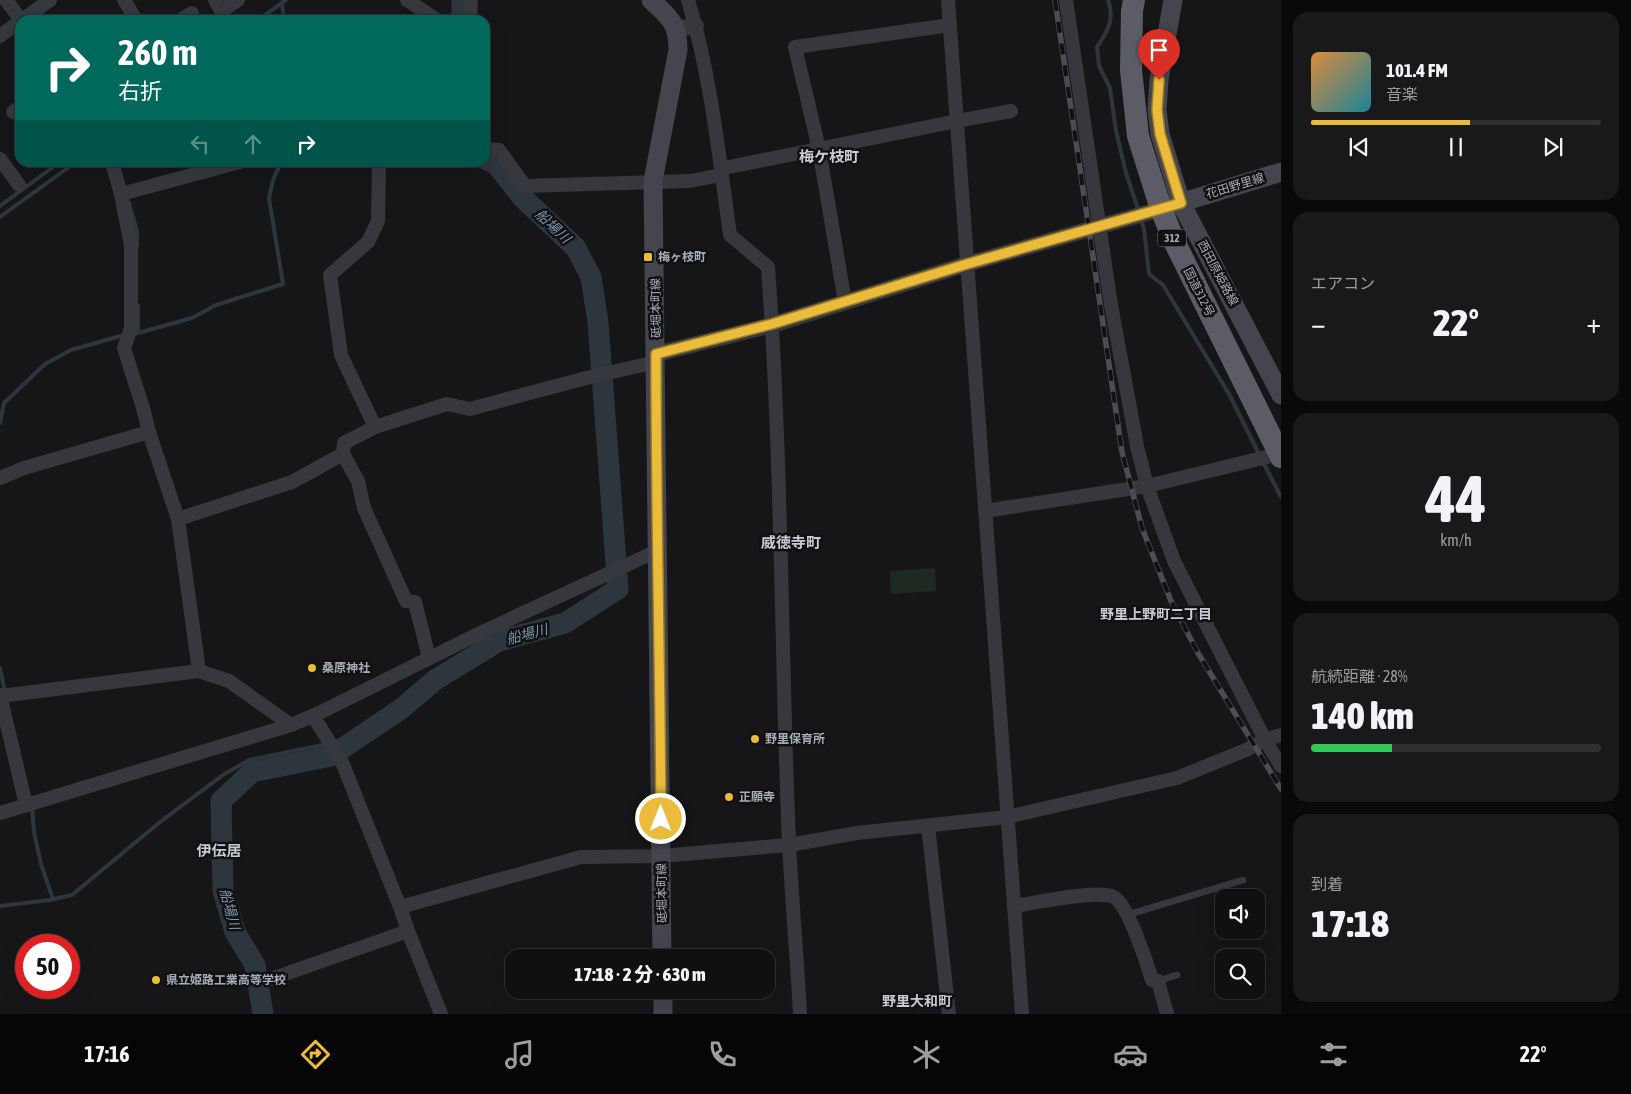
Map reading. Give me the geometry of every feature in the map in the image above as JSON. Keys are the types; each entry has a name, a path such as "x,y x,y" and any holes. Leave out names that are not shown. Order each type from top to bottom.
{"highway":[{"name":"国道312号","path":"1134,0 1132,11 1132,70 1138,136 1171,206 1175,243 1280,455"}],"main road":[{"path":"651,0 666,14 676,29"},
{"name":"西田原姫路線","path":"1174,0 1159,80 1157,110 1171,206 1281,395"},
{"name":"砥堀本町線","path":"662,949 653,182 678,50 678,34 676,29"},
{"name":"花田野里線","path":"1171,206 1281,172"},
{"path":"663,999 663,1014"}],"street":[{"path":"6,0 17,15"},
{"path":"28,15 50,0"},
{"path":"124,0 133,15"},
{"path":"221,10 238,0"},
{"path":"406,0 429,15"},
{"path":"470,15 471,0"},
{"path":"688,0 696,26 710,96 730,235 768,267 782,566 789,845 800,1014"},
{"path":"948,0 1022,1014"},
{"path":"1066,0 1111,305 1137,446 1147,486 1174,561 1265,740 1281,766"},
{"path":"0,36 15,25"},
{"path":"845,302 819,149 795,47 950,25"},
{"path":"676,29 696,26"},
{"path":"721,175 724,168 957,120 1011,111"},
{"path":"490,149 499,150 525,186 690,181 721,175"},
{"path":"0,159 18,186"},
{"path":"113,167 121,194 131,246 130,328 124,348 178,519 200,671"},
{"path":"121,194 221,167"},
{"path":"375,427 342,355 330,275 368,242 378,221 379,167"},
{"path":"429,658 415,602 406,600 364,508 358,481 343,454 344,444 375,427 447,404 470,409 607,374 967,264 1171,206"},
{"path":"0,478 24,468 149,432"},
{"path":"178,519 292,482 343,454"},
{"path":"985,511 1147,486 1280,455"},
{"path":"0,813 291,725 313,716 478,634 657,552"},
{"path":"26,805 0,695 200,671 229,681 291,725"},
{"path":"313,716 342,762 441,1014"},
{"path":"400,907 581,856 661,856 789,845 857,833 1007,817 1177,778 1281,735"},
{"path":"928,826 948,1014"},
{"path":"1014,906 1104,894 1115,898 1127,915 1145,957 1152,980 1158,981 1167,1014"},
{"path":"268,980 408,931"}],"lane":[{"path":"1127,915 1243,880"},
{"path":"1158,981 1176,975"}],"shaded area":[{"path":"935,568 936,591 891,594 890,571"}],"waterway":[{"path":"265,15 286,0"},
{"name":"船場川","path":"462,0 462,15"},
{"path":"1108,0 1111,13 1107,30 1097,47 1099,66 1110,88 1116,131 1126,173 1139,212"},
{"path":"282,3 283,15"},
{"name":"船場川","path":"263,1014 255,965 235,932 223,890 221,801 252,772 331,756 401,709 435,680 499,641 565,623 618,589 598,322 591,277 576,248 522,197 496,164 490,161"},
{"path":"0,206 53,167"},
{"path":"0,217 69,167"},
{"path":"138,333 192,318 216,305 283,284 269,198 273,180 279,167"},
{"path":"129,203 137,231 137,245"},
{"path":"1141,219 1144,229 1149,274 1163,285 1229,394 1260,456"},
{"path":"133,334 138,333 138,305"},
{"path":"0,423 4,403 45,364 71,350 124,335"},
{"path":"1263,462 1281,497"},
{"path":"0,668 5,692"},
{"path":"333,742 342,740 366,724 401,709"},
{"path":"0,906 50,900 72,895 160,822 223,775 249,760 327,744"},
{"path":"32,806 34,832 41,864 53,899"}],"railway":[{"path":"1055,0 1122,452 1142,528 1171,601 1198,653 1281,789"}],"place":[{"name":"梅ヶ枝町","path":"648,257"},
{"name":"桑原神社","path":"312,668"},
{"name":"野里保育所","path":"755,739"},
{"name":"正願寺","path":"729,797"},
{"name":"県立姫路工業高等学校","path":"156,980"}],"district":[{"name":"梅ケ枝町","path":"829,157"},
{"name":"威徳寺町","path":"791,543"},
{"name":"野里上野町二丁目","path":"1156,614"},
{"name":"伊伝居","path":"219,851"},
{"name":"野里大和町","path":"917,1001"}],"route":[{"path":"661,819 656,354 772,324 967,264 1181,203 1160,134 1157,110 1159,80"}]}
